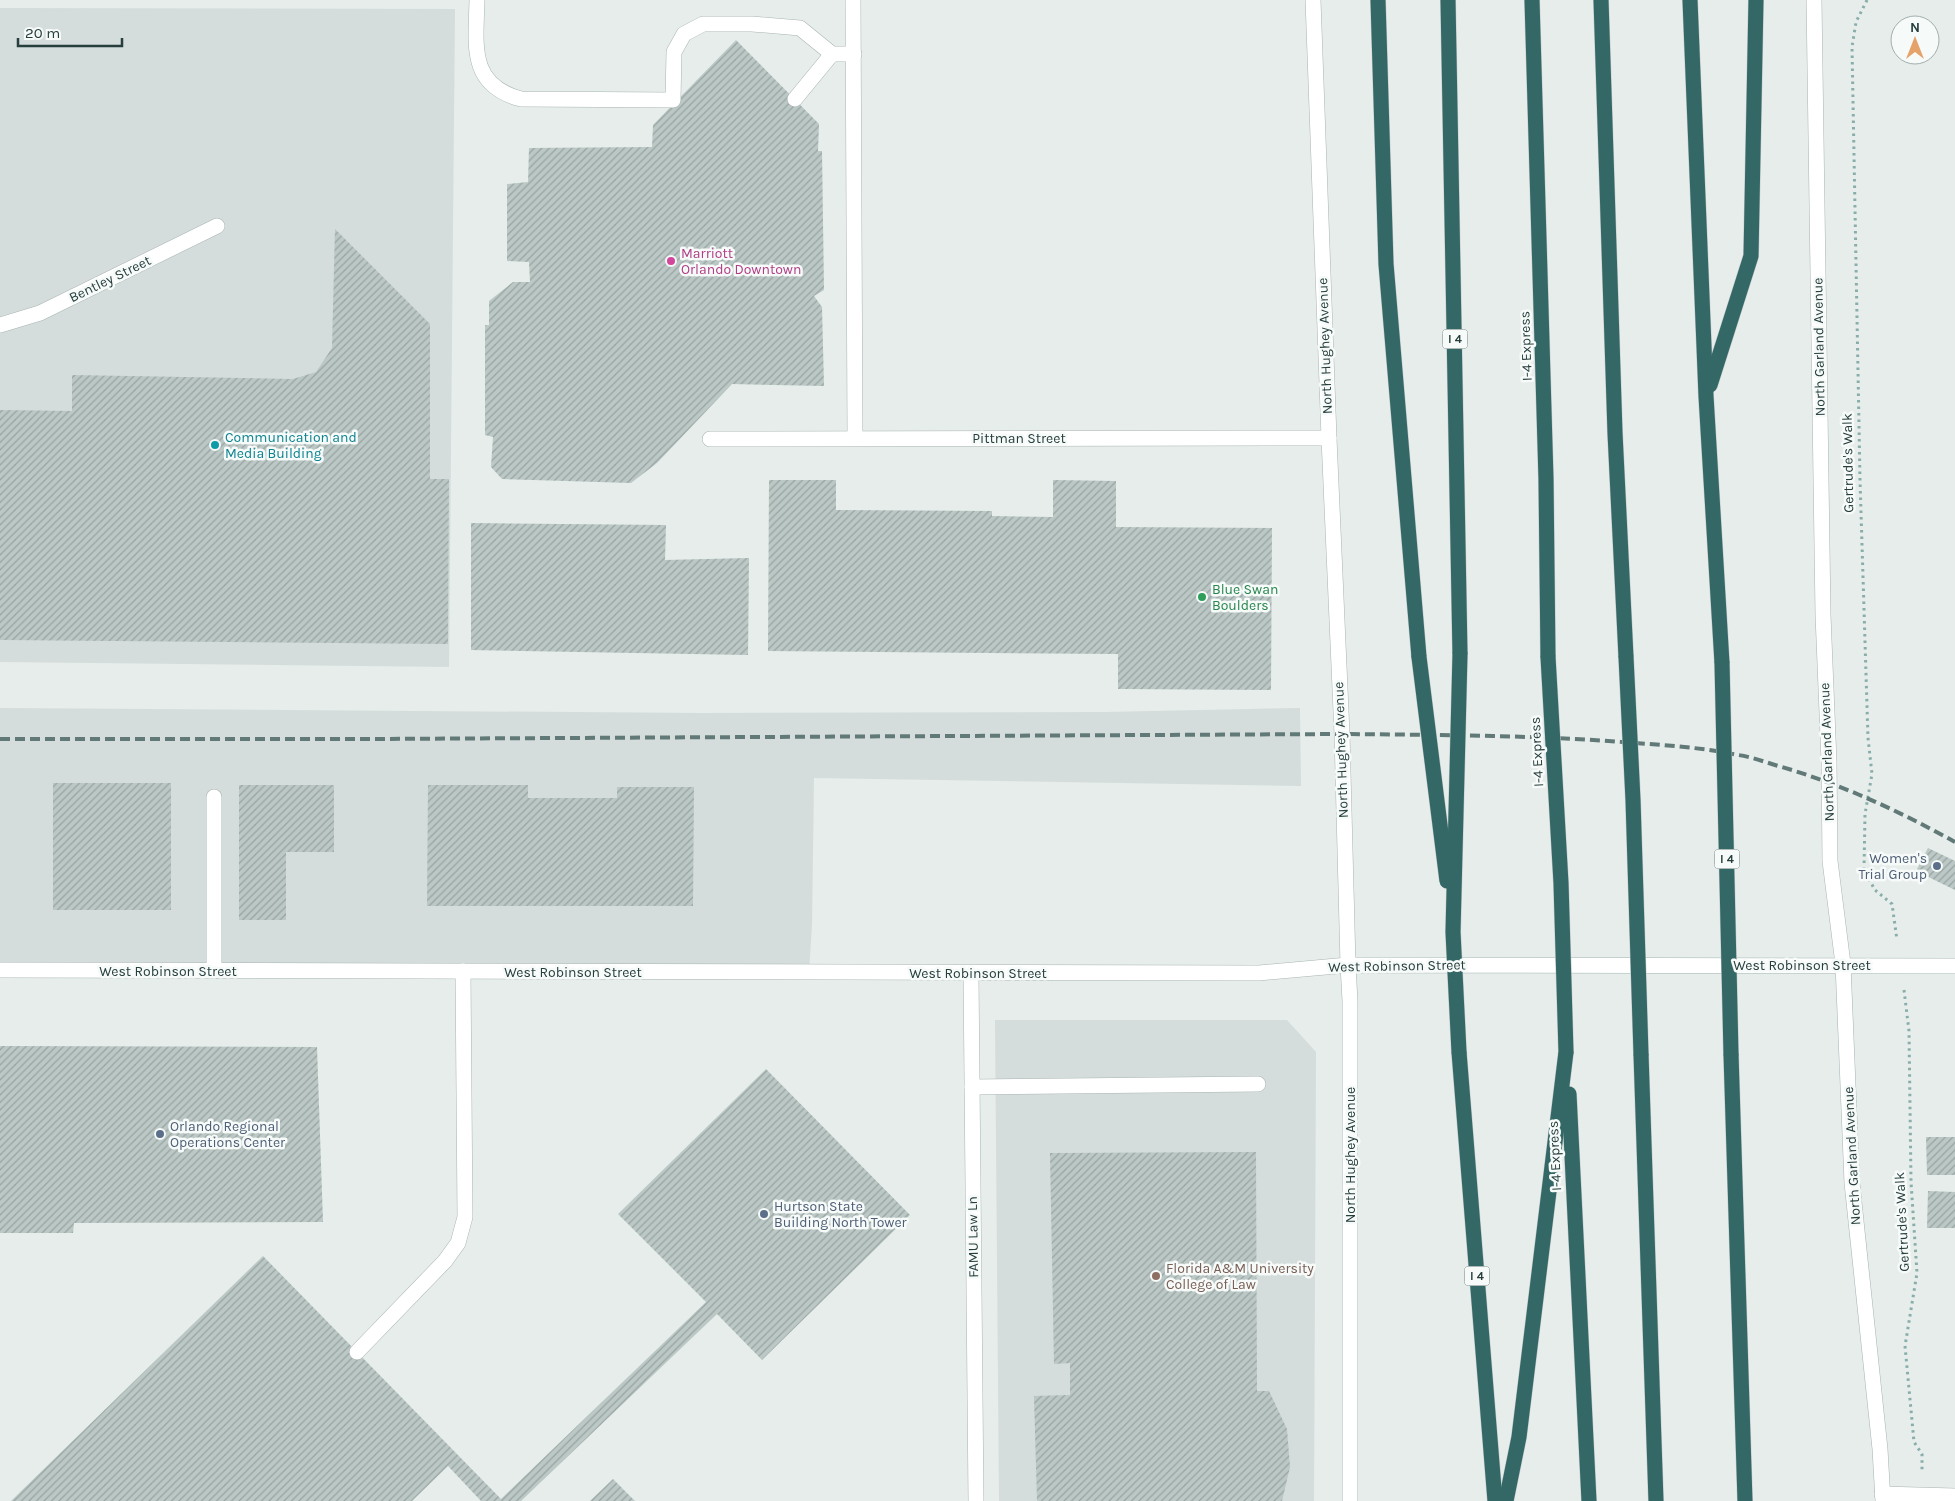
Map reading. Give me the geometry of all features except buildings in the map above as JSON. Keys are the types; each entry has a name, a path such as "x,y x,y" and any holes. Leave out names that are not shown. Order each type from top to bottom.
{"highway":[{"path":"1378,0 1386,264 1419,657 1453,932"},
{"name":"I 4","path":"1448,0 1460,654 1453,932 1459,1052 1495,1501"},
{"name":"I-4 Express","path":"1532,0 1546,478 1548,657 1561,884 1566,1052 1589,1501"},
{"path":"1601,0 1615,433 1633,809 1656,1501"},
{"name":"I 4","path":"1690,0 1706,396 1722,664 1731,1054 1745,1501"},
{"path":"1706,396 1751,256 1756,0"},
{"path":"1506,1501 1519,1437 1566,1052"}],"street":[{"path":"477,0 476,48 480,67 489,83 504,95 521,100 673,100 674,52 684,34 703,24 752,24 800,28 832,54 854,54"},
{"path":"853,0 855,438"},
{"name":"North Hughey Avenue","path":"1313,0 1342,734 1350,1001 1350,1501"},
{"name":"North Garland Avenue","path":"1814,0 1823,615 1829,762 1830,861 1843,964 1852,1183 1880,1449 1883,1498"},
{"path":"795,100 832,54"},
{"name":"Bentley Street","path":"0,325 40,313 217,226"},
{"name":"Pittman Street","path":"710,439 1329,438"},
{"path":"214,797 214,971"},
{"name":"West Robinson Street","path":"0,970 970,974 1259,973 1348,965 1843,964 1955,966"},
{"path":"357,1352 435,1273 458,1243 465,1217 463,971"},
{"name":"FAMU Law Ln","path":"970,974 976,1501"},
{"path":"972,1087 1258,1084"},
{"path":"1883,1498 1955,1496"}],"path":[{"name":"Gertrude's Walk","path":"1867,0 1856,22 1852,47 1860,480 1868,738 1872,774 1865,814 1864,870 1875,890 1892,904 1894,917"},
{"name":"Gertrude's Walk","path":"1906,1014 1909,1030 1911,1182 1917,1273 1905,1346 1914,1442 1922,1454"}],"shaded area":[{"path":"0,8 455,9 449,667 0,662"},
{"path":"0,708 703,713 1106,712 1300,708 1301,786 814,778 812,925 809,972 0,970"},
{"name":"Florida A&M University College of Law","path":"995,1020 1287,1020 1316,1052 1314,1501 999,1501"}],"railway":[{"path":"0,739 1342,734 1552,738 1695,748 1744,756 1805,774 1849,790 1892,809 1955,842"}],"place":[{"name":"Marriott Orlando Downtown","path":"671,261"},
{"name":"Communication and Media Building","path":"215,445"},
{"name":"Blue Swan Boulders","path":"1202,597"},
{"name":"Women's Trial Group","path":"1937,866"},
{"name":"Orlando Regional Operations Center","path":"160,1134"},
{"name":"Hurtson State Building North Tower","path":"764,1214"},
{"name":"Florida A&M University College of Law","path":"1156,1276"}]}
